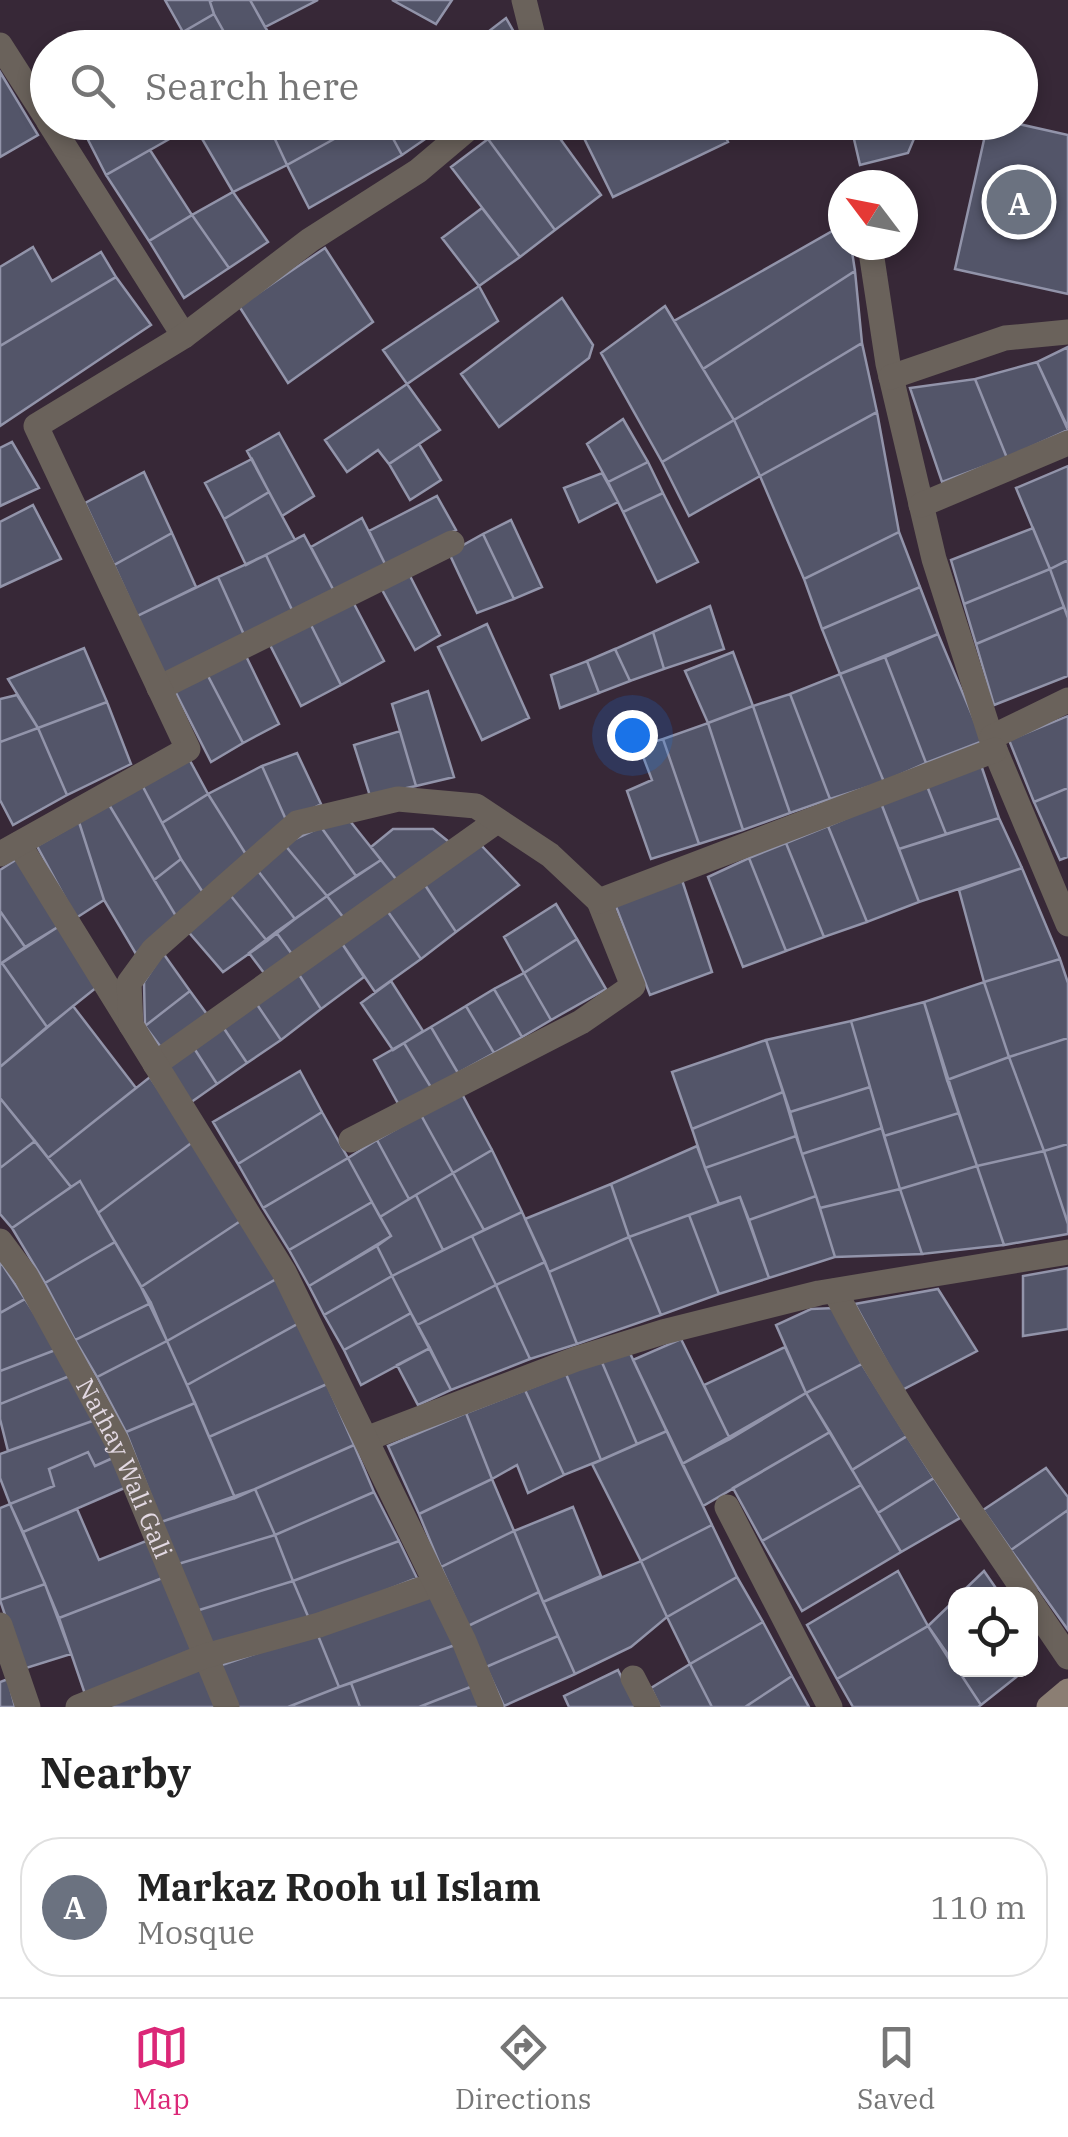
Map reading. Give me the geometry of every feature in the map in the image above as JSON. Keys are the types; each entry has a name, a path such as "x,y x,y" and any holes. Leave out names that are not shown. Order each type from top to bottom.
{"main road":[{"path":"1049,1707 1068,1692"}],"street":[{"path":"524,0 532,30"},
{"path":"0,45 30,92"},
{"path":"60,140 184,336"},
{"path":"455,140 418,171 310,240 184,336 36,426 188,749 10,849 130,1025 284,1272 464,1641 492,1707"},
{"path":"872,260 891,376 934,558 993,743 1068,924"},
{"path":"891,376 1005,338 1068,332"},
{"path":"921,504 1068,443"},
{"path":"159,688 452,543"},
{"path":"599,902 993,743 1068,700"},
{"path":"130,1025 130,983 154,950 296,823 398,799 476,806 550,855 599,902 633,986 580,1022 351,1140"},
{"path":"155,1064 497,821"},
{"name":"Nathay Wali Gali","path":"0,1241 26,1276 117,1442 227,1707"},
{"path":"366,1439 576,1359 664,1332 836,1290 1068,1252"},
{"path":"836,1290 863,1346 909,1421 1021,1587"},
{"path":"727,1508 830,1707"},
{"path":"78,1707 206,1656 319,1625 436,1584"},
{"path":"1038,1613 1068,1657"},
{"path":"0,1625 28,1707"},
{"path":"633,1678 648,1707"}],"building":[{"path":"165,0 213,0 210,2 214,14 182,30"},
{"path":"250,0 267,30 223,30 210,2"},
{"path":"250,0 318,0 265,27"},
{"path":"392,0 452,0 436,24"},
{"path":"214,14 223,30 186,30"},
{"path":"506,18 513,30 490,30"},
{"path":"0,72 30,122 30,140 0,157"},
{"path":"1038,128 1068,135 1068,294 955,269 984,140 1038,140"},
{"path":"88,140 168,140 106,175"},
{"path":"203,140 275,140 287,165 233,192"},
{"path":"275,140 332,140 287,165"},
{"path":"332,140 394,140 402,155 309,208 287,165"},
{"path":"394,140 424,140 402,155"},
{"path":"489,140 561,140 601,195 555,230"},
{"path":"489,140 555,230 520,257 451,167"},
{"path":"585,140 728,142 613,197"},
{"path":"854,140 913,140 908,153 860,165"},
{"path":"150,150 192,215 149,241 106,175"},
{"path":"233,192 268,242 229,268 192,215"},
{"path":"482,208 520,257 479,286 442,238"},
{"path":"192,215 229,268 184,298 149,241"},
{"path":"828,234 828,260 853,260 855,271 703,369 674,321"},
{"path":"33,247 52,281 101,252 116,277 0,346 0,267"},
{"path":"325,248 373,322 288,383 239,306"},
{"path":"855,271 862,343 734,420 703,369"},
{"path":"116,277 151,325 0,426 0,346"},
{"path":"479,286 498,321 407,384 383,350"},
{"path":"562,298 593,345 589,358 499,427 461,374"},
{"path":"665,306 734,420 662,462 601,353"},
{"path":"862,343 877,412 760,476 734,420"},
{"path":"1068,347 1068,428 1037,362"},
{"path":"1037,362 1068,430 1007,458 975,379"},
{"path":"975,379 1007,458 942,482 910,388"},
{"path":"407,384 440,430 389,464 378,450 347,472 325,440"},
{"path":"877,412 899,532 804,579 760,476"},
{"path":"623,419 648,462 608,482 587,444"},
{"path":"734,420 760,476 689,516 662,462"},
{"path":"279,433 314,496 282,516 247,451"},
{"path":"12,442 39,488 0,506 0,448"},
{"path":"419,444 441,480 410,500 389,464"},
{"path":"252,459 269,492 224,519 205,483"},
{"path":"648,462 663,493 623,512 608,482"},
{"path":"1068,466 1068,560 1050,569 1016,488"},
{"path":"144,472 172,533 114,565 85,503"},
{"path":"602,473 618,502 579,522 564,488"},
{"path":"269,492 295,540 246,565 224,519"},
{"path":"663,493 698,562 657,582 623,512"},
{"path":"437,496 456,530 386,566 369,531"},
{"path":"33,505 61,559 0,587 0,522"},
{"path":"362,518 386,566 334,591 311,547"},
{"path":"511,520 542,587 514,599 483,534"},
{"path":"1033,528 1050,569 964,604 951,560"},
{"path":"899,532 920,587 822,629 804,579"},
{"path":"172,533 196,587 137,616 114,565"},
{"path":"483,534 514,599 477,613 449,553"},
{"path":"304,535 334,591 293,612 266,555"},
{"path":"266,555 293,612 245,637 218,577"},
{"path":"1068,560 1068,618 1050,569"},
{"path":"1050,569 1064,607 976,644 964,604"},
{"path":"408,572 440,635 415,650 380,586"},
{"path":"218,577 245,637 165,678 137,616"},
{"path":"920,587 938,634 840,674 822,629"},
{"path":"352,600 384,661 341,685 309,621"},
{"path":"710,606 724,649 664,669 653,632"},
{"path":"1064,607 1068,618 1068,676 994,705 976,644"},
{"path":"309,621 341,685 301,706 268,641"},
{"path":"487,624 529,718 482,740 438,647"},
{"path":"653,632 664,669 630,681 615,649"},
{"path":"938,634 983,741 926,763 885,657"},
{"path":"84,648 107,702 38,728 8,679"},
{"path":"615,649 630,681 599,693 587,661"},
{"path":"733,652 753,706 708,723 685,671"},
{"path":"245,654 279,724 243,743 207,674"},
{"path":"885,657 926,763 884,782 840,674"},
{"path":"587,661 599,693 560,708 551,675"},
{"path":"207,674 243,743 211,762 175,691"},
{"path":"840,674 884,782 830,799 790,694"},
{"path":"428,691 454,777 416,786 392,704"},
{"path":"790,694 830,799 790,813 753,706"},
{"path":"17,695 38,728 0,742 0,699"},
{"path":"107,702 131,764 67,795 38,728"},
{"path":"753,706 790,813 743,830 708,723"},
{"path":"1068,716 1068,788 1034,802 1009,740"},
{"path":"708,723 743,830 699,844 663,739"},
{"path":"38,728 67,795 13,825 0,800 0,742"},
{"path":"400,731 416,786 370,796 354,745"},
{"path":"663,739 699,844 651,859 627,791 652,780 639,746"},
{"path":"297,753 321,804 287,822 262,766"},
{"path":"188,757 208,794 162,823 141,783"},
{"path":"981,765 999,818 946,834 927,786"},
{"path":"262,766 287,822 247,856 208,794"},
{"path":"141,783 181,859 154,880 108,803"},
{"path":"927,786 946,834 899,849 881,803"},
{"path":"1068,788 1068,857 1060,860 1034,802"},
{"path":"208,794 247,856 204,894 162,823"},
{"path":"108,803 176,916 136,954 104,900 79,822"},
{"path":"881,803 919,902 867,922 828,826"},
{"path":"999,818 1022,868 919,902 899,849"},
{"path":"350,821 381,860 356,876 321,827"},
{"path":"79,822 104,900 76,918 37,846"},
{"path":"828,826 867,922 824,937 786,843"},
{"path":"321,827 356,876 327,896 284,844"},
{"path":"393,829 433,829 454,846 399,883 371,847"},
{"path":"479,843 519,885 456,932 423,882"},
{"path":"786,843 824,937 786,951 749,858"},
{"path":"284,844 327,896 295,919 255,867"},
{"path":"749,858 786,951 743,967 708,877"},
{"path":"17,859 61,925 25,947 0,911 0,870"},
{"path":"181,859 204,894 176,916 154,880"},
{"path":"381,860 399,883 346,921 327,896"},
{"path":"255,867 295,919 267,941 227,891"},
{"path":"1022,868 1060,959 984,982 959,890"},
{"path":"682,880 712,972 650,995 615,904"},
{"path":"423,882 456,932 421,959 386,909"},
{"path":"227,891 267,941 223,972 186,929"},
{"path":"327,896 346,921 294,957 276,932"},
{"path":"556,904 577,939 524,973 504,937"},
{"path":"386,909 421,959 375,992 341,942"},
{"path":"0,911 25,947 0,964"},
{"path":"61,925 97,987 47,1027 2,963"},
{"path":"276,932 294,957 267,977 249,953"},
{"path":"577,939 606,989 551,1020 524,973"},
{"path":"341,942 364,977 321,1009 298,973"},
{"path":"163,953 190,991 145,1026 144,982"},
{"path":"1060,959 1068,983 1068,1038 1009,1057 984,982"},
{"path":"0,964 47,1027 0,1067"},
{"path":"298,973 321,1009 281,1040 256,1003"},
{"path":"524,973 551,1020 522,1037 494,989"},
{"path":"391,981 423,1031 393,1050 361,1003"},
{"path":"984,982 1009,1057 947,1080 924,1002"},
{"path":"494,989 522,1037 494,1053 466,1006"},
{"path":"190,991 209,1017 163,1050 145,1026"},
{"path":"924,1002 959,1113 884,1136 851,1021"},
{"path":"256,1003 281,1040 247,1063 221,1024"},
{"path":"73,1006 136,1088 48,1158 0,1098 0,1067"},
{"path":"466,1006 494,1053 458,1073 431,1027"},
{"path":"851,1021 870,1087 790,1112 766,1040"},
{"path":"221,1024 247,1063 217,1084 192,1045"},
{"path":"431,1027 458,1073 432,1089 404,1043"},
{"path":"1068,1038 1068,1144 1044,1151 1009,1057"},
{"path":"766,1040 783,1092 692,1129 672,1072"},
{"path":"404,1043 432,1089 400,1107 374,1060"},
{"path":"192,1045 217,1084 190,1103 166,1064"},
{"path":"1009,1057 1044,1151 977,1166 947,1080"},
{"path":"300,1071 322,1112 238,1164 213,1122"},
{"path":"150,1077 194,1141 98,1213 80,1181 71,1187 48,1158"},
{"path":"870,1087 882,1128 802,1154 790,1112"},
{"path":"461,1092 492,1150 453,1173 421,1115"},
{"path":"783,1092 796,1136 705,1168 692,1129"},
{"path":"0,1098 35,1141 0,1168"},
{"path":"322,1112 348,1158 263,1208 238,1164"},
{"path":"959,1113 977,1166 900,1189 884,1136"},
{"path":"421,1115 453,1173 409,1199 377,1140"},
{"path":"882,1128 900,1189 820,1208 802,1154"},
{"path":"796,1136 816,1196 749,1220 740,1197 719,1204 705,1168"},
{"path":"377,1140 409,1199 380,1217 348,1158"},
{"path":"35,1141 71,1187 12,1228 0,1214 0,1168"},
{"path":"194,1141 245,1218 141,1287 98,1213"},
{"path":"1068,1144 1068,1224 1044,1151"},
{"path":"697,1146 719,1204 629,1237 611,1184"},
{"path":"492,1150 522,1212 484,1230 453,1173"},
{"path":"1044,1151 1068,1234 1004,1245 977,1166"},
{"path":"348,1158 372,1202 289,1250 263,1208"},
{"path":"977,1166 1004,1245 922,1254 900,1189"},
{"path":"453,1173 484,1230 443,1250 416,1195"},
{"path":"80,1181 115,1242 45,1283 12,1228"},
{"path":"611,1184 629,1237 549,1272 525,1219"},
{"path":"900,1189 922,1254 835,1257 820,1208"},
{"path":"416,1195 443,1250 392,1276 377,1246 391,1236 380,1217"},
{"path":"816,1196 835,1257 769,1278 749,1220"},
{"path":"740,1197 769,1278 719,1294 689,1215"},
{"path":"372,1202 391,1236 309,1286 289,1250"},
{"path":"522,1212 545,1262 496,1285 472,1236"},
{"path":"689,1215 719,1294 661,1315 629,1237"},
{"path":"245,1218 278,1278 167,1341 141,1287"},
{"path":"472,1236 496,1285 417,1325 392,1276"},
{"path":"629,1237 661,1315 577,1344 549,1272"},
{"path":"115,1242 151,1303 75,1340 45,1283"},
{"path":"377,1246 392,1276 324,1315 309,1286"},
{"path":"0,1261 25,1299 0,1313"},
{"path":"545,1262 577,1344 530,1359 496,1285"},
{"path":"1068,1268 1068,1329 1023,1336 1023,1276"},
{"path":"392,1276 411,1313 344,1350 324,1315"},
{"path":"278,1278 301,1322 187,1385 167,1341"},
{"path":"496,1285 530,1359 451,1390 417,1325"},
{"path":"938,1289 977,1351 902,1390 855,1304"},
{"path":"25,1299 58,1349 0,1371 0,1313"},
{"path":"151,1303 167,1341 97,1377 75,1340"},
{"path":"835,1308 862,1364 806,1393 776,1325 811,1309"},
{"path":"411,1313 430,1348 361,1385 344,1350"},
{"path":"301,1322 327,1384 209,1437 187,1385"},
{"path":"681,1339 730,1439 682,1464 633,1360"},
{"path":"167,1341 195,1403 126,1432 97,1377"},
{"path":"785,1347 806,1393 730,1439 704,1385"},
{"path":"430,1348 451,1390 418,1405 397,1365"},
{"path":"58,1349 72,1375 0,1404 0,1371"},
{"path":"628,1349 667,1431 637,1444 601,1360"},
{"path":"601,1360 637,1444 601,1460 566,1374"},
{"path":"862,1364 907,1436 852,1470 806,1393"},
{"path":"566,1374 601,1460 564,1475 525,1390"},
{"path":"72,1375 98,1419 8,1451 0,1404"},
{"path":"327,1384 354,1445 235,1498 209,1437"},
{"path":"525,1390 564,1475 528,1493 517,1465 492,1479 466,1413"},
{"path":"806,1393 830,1432 703,1506 682,1464"},
{"path":"195,1403 235,1498 161,1522 126,1432"},
{"path":"466,1413 492,1479 419,1514 388,1446"},
{"path":"98,1419 115,1457 95,1466 88,1452 49,1469 54,1486 10,1504 0,1478 0,1454"},
{"path":"667,1431 712,1525 641,1561 592,1464"},
{"path":"830,1432 861,1485 762,1541 733,1488"},
{"path":"907,1436 934,1478 878,1513 852,1470"},
{"path":"354,1445 374,1492 275,1535 255,1489"},
{"path":"88,1452 95,1466 115,1457 129,1486 23,1532 10,1504 54,1486 49,1469"},
{"path":"1046,1468 1068,1497 1068,1510 1011,1550 983,1510"},
{"path":"934,1478 960,1518 901,1552 878,1513"},
{"path":"492,1479 514,1531 441,1567 419,1514"},
{"path":"861,1485 901,1552 802,1611 762,1541"},
{"path":"255,1489 275,1535 178,1564 161,1522"},
{"path":"374,1492 399,1541 293,1581 275,1535"},
{"path":"10,1504 45,1584 0,1600 0,1508"},
{"path":"573,1507 601,1576 543,1602 514,1531"},
{"path":"77,1509 99,1560 146,1541 165,1577 59,1618 23,1532"},
{"path":"1068,1510 1068,1630 1038,1587 1011,1550"},
{"path":"712,1525 737,1577 667,1617 641,1561"},
{"path":"514,1531 539,1592 468,1626 441,1567"},
{"path":"275,1535 293,1581 196,1611 178,1564"},
{"path":"399,1541 417,1578 310,1621 293,1581"},
{"path":"641,1561 667,1617 631,1647 575,1674 543,1602"},
{"path":"898,1571 928,1626 837,1679 807,1625"},
{"path":"984,1571 995,1587 967,1587"},
{"path":"165,1577 197,1652 86,1697 59,1618"},
{"path":"737,1577 763,1622 690,1664 667,1617"},
{"path":"293,1581 310,1621 211,1649 196,1611"},
{"path":"45,1584 71,1654 23,1669 0,1600"},
{"path":"539,1592 558,1636 486,1667 468,1626"},
{"path":"430,1595 455,1645 339,1687 317,1633"},
{"path":"948,1607 948,1655 928,1626"},
{"path":"763,1622 792,1676 745,1707 712,1707 690,1664"},
{"path":"928,1626 948,1657 948,1677 963,1677 981,1705 853,1707 837,1679"},
{"path":"317,1633 339,1687 288,1707 236,1707 219,1666"},
{"path":"558,1636 575,1674 504,1706 486,1667"},
{"path":"455,1645 473,1686 419,1707 360,1707 351,1683"},
{"path":"203,1664 219,1707 101,1707"},
{"path":"690,1664 712,1707 660,1707 651,1688"},
{"path":"618,1670 636,1707 569,1707 564,1696"},
{"path":"792,1676 809,1707 745,1707"},
{"path":"963,1677 1016,1677 981,1705"},
{"path":"8,1679 15,1707 0,1707 0,1682"},
{"path":"351,1683 360,1707 288,1707 339,1687"},
{"path":"473,1686 483,1707 419,1707"}],"place":[{"name":"Markaz Rooh ul Islam","path":"1019,202"}]}
